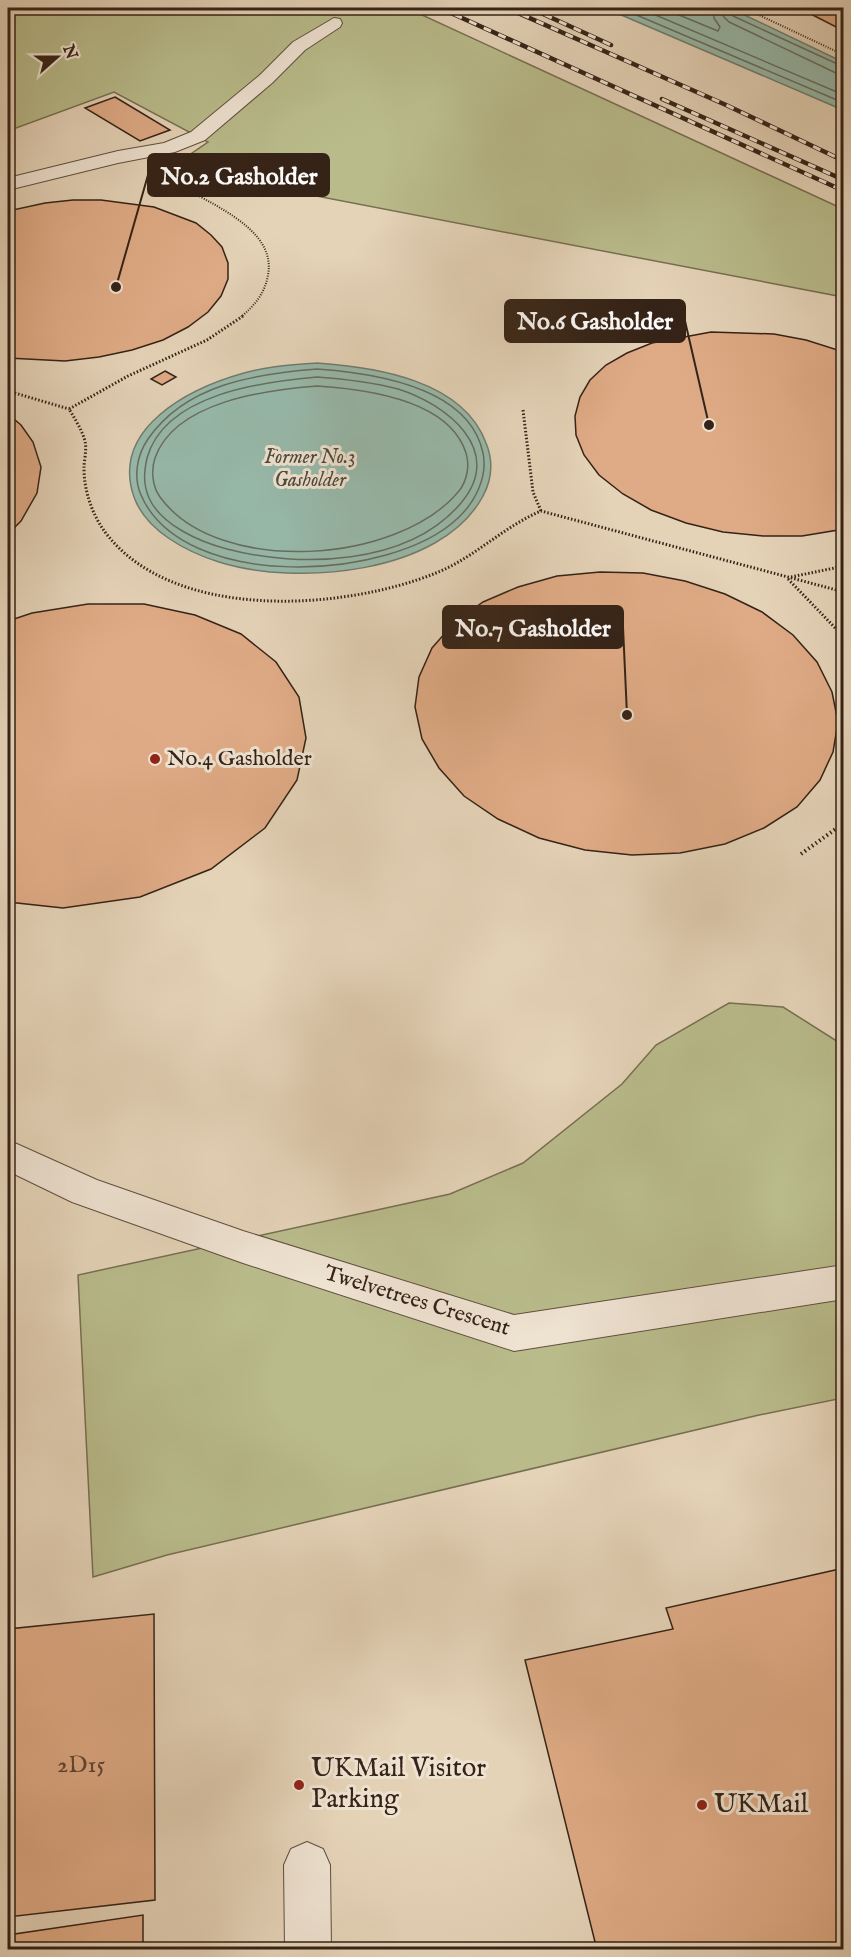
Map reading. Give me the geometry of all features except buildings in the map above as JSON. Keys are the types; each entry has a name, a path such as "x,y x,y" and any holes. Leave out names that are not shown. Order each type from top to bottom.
{"street":[{"name":"Twelvetrees Crescent","path":"8,1155 85,1191 222,1240 514,1334 843,1282"}],"lane":[{"path":"8,184 118,157 168,148 198,136 266,79 299,46 334,23"},
{"path":"307,1865 308,1950"}],"path":[{"path":"744,8 843,54"},
{"path":"8,391 69,409 135,372 223,332 246,315 261,297 269,277 268,258 261,241 249,227 162,172 118,157"},
{"path":"69,409 86,444 83,471 89,502 105,532 128,555 164,580 195,591 230,597 304,599 355,595 398,587 438,572 480,548 513,524 541,511 843,592"},
{"path":"523,410 533,492 541,511"},
{"path":"787,578 843,566"},
{"path":"787,578 843,637"},
{"path":"801,854 837,828 843,820"}],"green space":[{"path":"8,8 407,8 843,209 843,297 170,168 208,142 114,92 8,131"},
{"path":"729,1003 783,1007 843,1045 843,1398 759,1415 167,1555 93,1577 78,1275 450,1194 523,1163 622,1084 656,1045"}],"water":[{"path":"605,8 730,8 843,62 843,110"},
{"name":"Former No.3 Gasholder","path":"317,363 365,368 415,381 438,391 458,404 475,422 488,449 490,476 483,496 463,523 435,543 401,558 364,568 286,573 250,569 207,558 169,539 148,520 134,497 130,472 133,451 144,431 160,415 201,389 244,373 280,366"}],"railway":[{"path":"440,8 844,191"},
{"path":"507,8 726,105 844,161"},
{"path":"530,8 611,45"},
{"path":"662,99 844,180"}],"place":[{"name":"No.2 Gasholder","path":"116,287"},
{"name":"No.6 Gasholder","path":"709,425"},
{"name":"No.7 Gasholder","path":"627,715"},
{"name":"No.4 Gasholder","path":"155,759"},
{"name":"UKMail Visitor Parking","path":"299,1785"},
{"name":"UKMail","path":"702,1805"}]}
